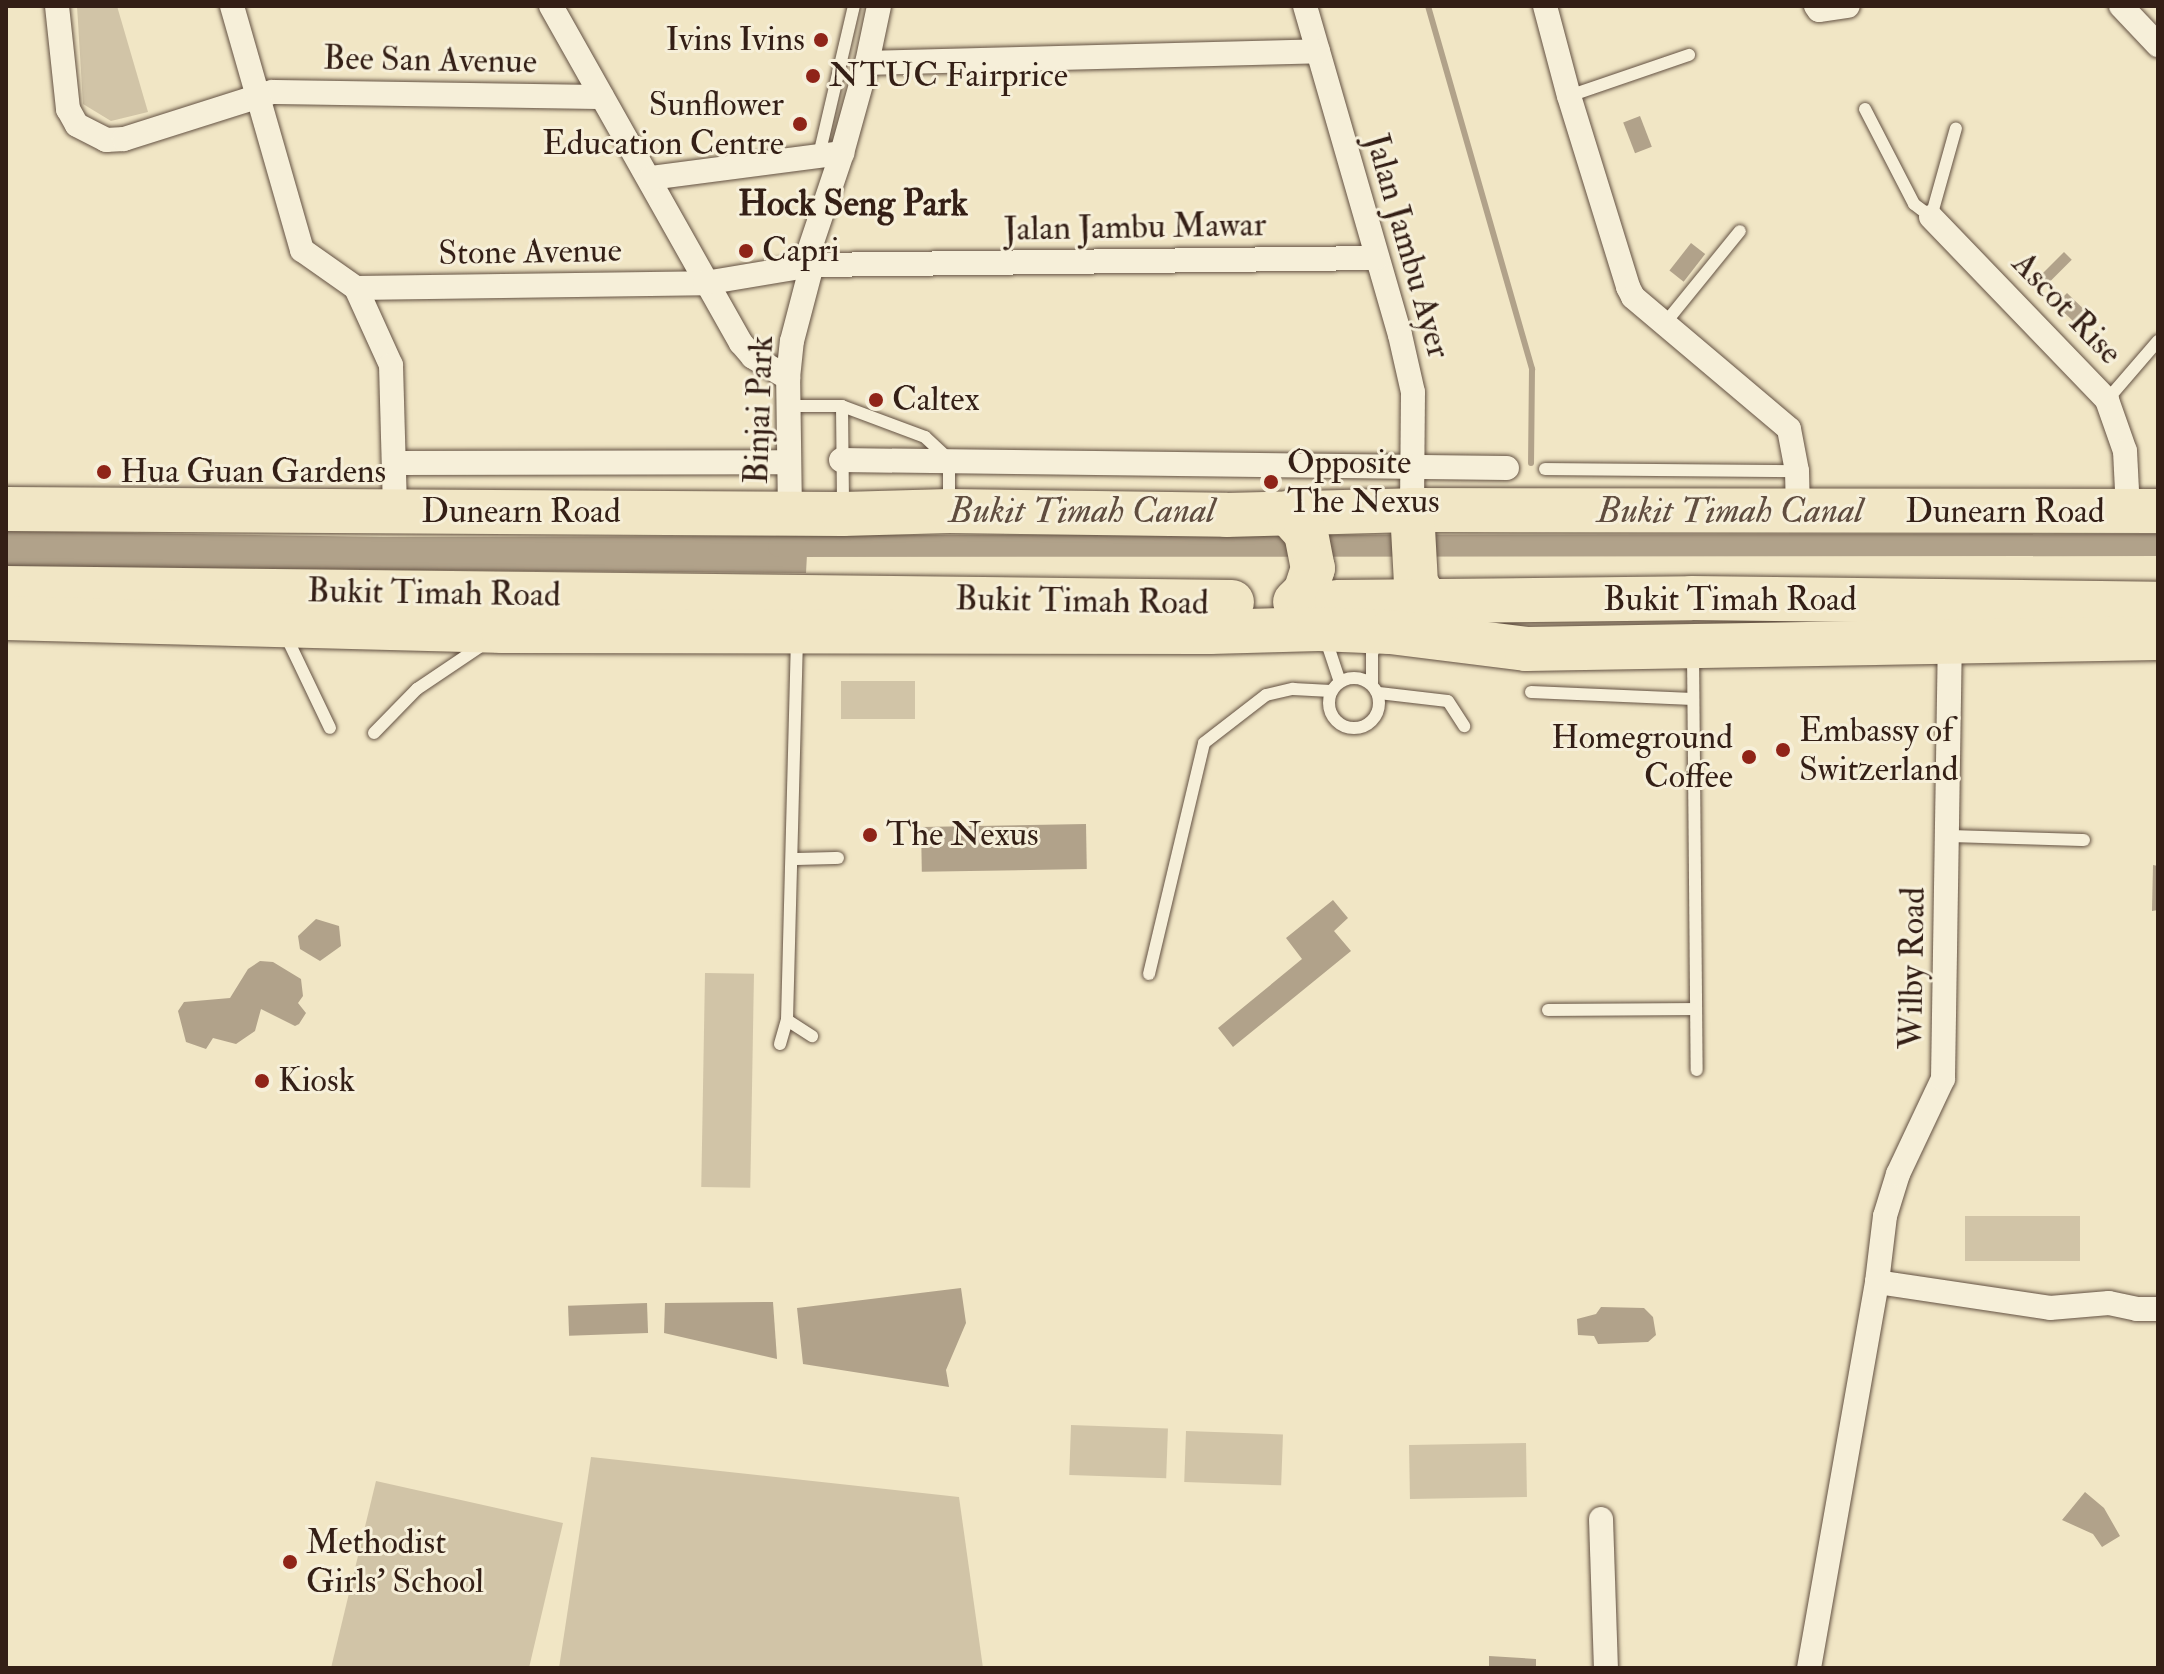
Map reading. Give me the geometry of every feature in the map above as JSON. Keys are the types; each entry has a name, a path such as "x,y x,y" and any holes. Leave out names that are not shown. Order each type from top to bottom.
{"highway":[{"name":"Dunearn Road","path":"6,509 1288,513 1414,488 1797,492 2143,511"},
{"path":"1414,488 1416,584 1428,601"},
{"path":"1288,513 1306,533 1313,568 1305,592 1307,616 1390,632 1526,649 2158,638"},
{"name":"Bukit Timah Road","path":"6,588 847,615 1307,616 1428,601 1691,598 2158,604"},
{"path":"1691,598 1710,647"},
{"path":"6,618 503,631 797,632 847,615"}],"street":[{"name":"Bee San Avenue","path":"57,6 66,102 77,125 87,133 106,140 124,139 272,92 602,97"},
{"path":"232,6 302,250 356,288 391,365 395,512"},
{"path":"551,6 741,343 763,364 788,378"},
{"name":"Binjai Park","path":"790,513 788,378 792,341 831,154 867,63 879,6"},
{"name":"Jalan Jambu Ayer","path":"1305,6 1400,335 1413,392 1414,488"},
{"path":"1545,6 1569,96 1633,297 1781,419 1789,429 1797,492"},
{"path":"1816,6 1819,10 1848,6"},
{"path":"2121,6 2158,45"},
{"path":"867,63 1318,51"},
{"path":"650,178 831,154"},
{"name":"Ascot Rise","path":"1931,217 2107,400 2143,511"},
{"name":"Jalan Jambu Mawar","path":"705,283 808,265 1377,258"},
{"name":"Stone Avenue","path":"356,288 705,283"},
{"name":"Dunearn Road","path":"841,460 949,459 1414,488 1507,468"},
{"name":"Dunearn Road","path":"394,463 788,462"},
{"name":"Wilby Road","path":"1809,1668 1877,1282 1885,1216 1893,1189 1943,1079 1950,642"},
{"path":"1877,1282 2050,1308 2109,1303 2137,1309 2158,1309"},
{"path":"1601,1519 1606,1668"}],"lane":[{"path":"831,154 854,6"},
{"path":"1569,96 1689,55"},
{"path":"1865,109 1914,204 1931,217 1956,128"},
{"path":"1666,322 1740,231"},
{"path":"2107,400 2158,341"},
{"path":"788,406 842,406 925,437 949,459 949,511"},
{"path":"842,406 843,514"},
{"path":"1545,469 1797,492"},
{"path":"1307,616 1329,645 1336,686 1328,703 1331,713 1347,728 1370,724 1380,705 1375,689 1374,647 1377,640 1390,632"},
{"name":"Bukit Timah Road","path":"276,624 287,636 330,728"},
{"name":"Bukit Timah Road","path":"374,733 417,689 503,631"},
{"path":"780,1044 787,1020 797,632"},
{"path":"1697,1070 1693,699 1710,647"},
{"path":"1149,974 1204,743 1266,695 1293,689 1336,686 1362,678 1375,689 1448,701 1464,726"},
{"path":"1531,692 1693,699"},
{"path":"1948,836 2084,840"},
{"path":"793,859 838,858"},
{"path":"1548,1010 1696,1009"},
{"path":"787,1020 812,1036"}],"shaded area":[{"path":"77,6 117,6 148,112 111,121 83,104"},
{"path":"1640,116 1652,147 1635,153 1623,122"},
{"path":"1691,243 1705,254 1684,282 1669,271"},
{"path":"2064,252 2072,260 2043,288 2036,280"},
{"path":"2067,293 2090,315 2079,327 2056,305"},
{"path":"6,531 384,537 808,536 806,573 6,567"},
{"path":"841,681 915,681 915,719 841,719"},
{"path":"1086,824 1087,869 922,872 921,827"},
{"path":"2153,865 2158,866 2158,910 2152,911"},
{"path":"1333,900 1348,918 1334,931 1351,951 1233,1047 1218,1028 1302,959 1286,938"},
{"path":"316,919 339,926 341,946 320,961 300,949 298,936"},
{"path":"260,961 273,962 301,979 303,996 298,1003 306,1013 299,1024 295,1026 261,1009 255,1031 236,1044 213,1038 206,1049 186,1042 178,1011 184,1002 230,998 248,969"},
{"path":"705,973 754,974 750,1188 701,1187"},
{"path":"1965,1216 2080,1216 2080,1261 1965,1261"},
{"path":"961,1288 966,1323 946,1370 949,1387 803,1364 797,1308"},
{"path":"773,1302 777,1359 664,1333 665,1303"},
{"path":"647,1303 648,1333 569,1336 568,1306"},
{"path":"1601,1307 1644,1308 1653,1317 1656,1335 1648,1342 1598,1344 1594,1336 1578,1335 1577,1319 1596,1314"},
{"path":"1071,1425 1168,1428 1166,1478 1069,1475"},
{"path":"1186,1431 1283,1434 1281,1485 1184,1482"},
{"path":"1526,1443 1527,1497 1410,1499 1409,1445"},
{"path":"591,1457 959,1497 983,1668 559,1668"},
{"path":"376,1481 563,1523 529,1668 331,1668"},
{"path":"2085,1492 2104,1508 2120,1536 2102,1547 2093,1534 2062,1520"},
{"path":"1489,1656 1536,1659 1536,1668 1489,1668"}],"waterway":[{"path":"1428,6 1532,369 1531,463"},
{"name":"Bukit Timah Canal","path":"779,546 2158,545"}],"place":[{"name":"Ivins Ivins","path":"821,40"},
{"name":"NTUC Fairprice","path":"813,76"},
{"name":"Sunflower Education Centre","path":"800,124"},
{"name":"Capri","path":"746,251"},
{"name":"Caltex","path":"876,400"},
{"name":"Hua Guan Gardens","path":"104,472"},
{"name":"Opposite The Nexus","path":"1271,482"},
{"name":"Embassy of Switzerland","path":"1783,750"},
{"name":"Homeground Coffee","path":"1749,757"},
{"name":"The Nexus","path":"870,835"},
{"name":"Kiosk","path":"262,1081"},
{"name":"Methodist Girls' School","path":"290,1562"}],"district":[{"name":"Hock Seng Park","path":"853,204"}]}
